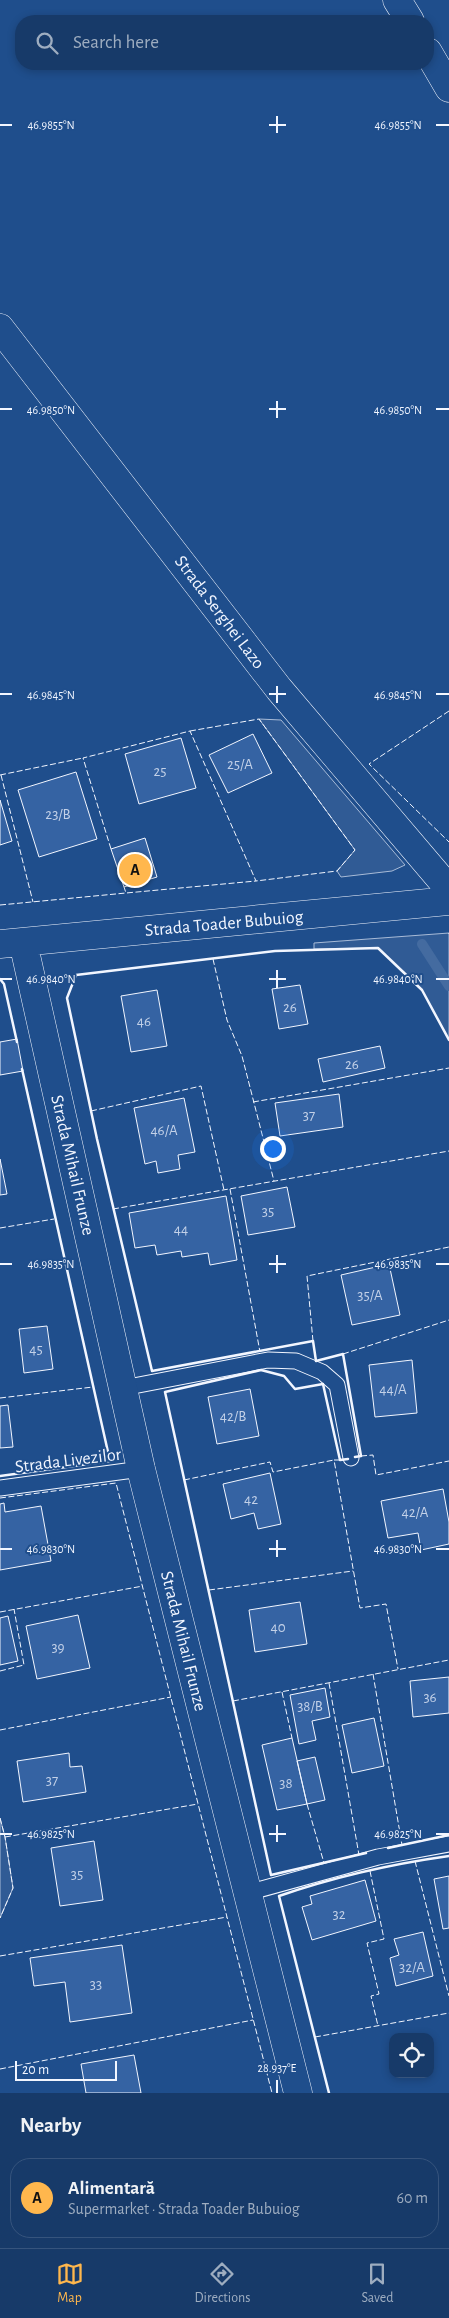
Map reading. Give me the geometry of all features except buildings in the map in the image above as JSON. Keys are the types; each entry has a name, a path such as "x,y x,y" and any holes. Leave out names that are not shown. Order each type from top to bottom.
{"street":[{"path":"397,0 406,15"},
{"path":"434,62 449,88"},
{"name":"Strada Serghei Lazo","path":"0,328 279,689 449,889"},
{"name":"Strada Toader Bubuiog","path":"12,943 449,902"},
{"name":"Strada Mihail Frunze","path":"12,943 123,1388 141,1469 298,2093"}],"lane":[{"path":"123,1388 268,1360 296,1361 322,1372 337,1385 351,1458"},
{"name":"Strada Livezilor","path":"0,1488 141,1469"},
{"path":"247,1893 378,1857 449,1844"}],"shaded area":[{"path":"259,719 281,720 405,865 392,871 341,877 337,871 355,850"},
{"path":"449,933 449,1040 422,990 378,948 314,949 314,943"},
{"path":"0,1818 13,1888 0,1918"}],"waterway":[{"path":"422,944 449,986"}],"fence":[{"path":"449,711 369,764 449,842"},
{"path":"190,731 259,719 355,850 337,871 256,881"},
{"path":"111,849 83,758 190,731 256,881 126,893 124,887"},
{"path":"0,775 83,758"},
{"path":"1,775 33,902"},
{"path":"0,905 126,893"},
{"path":"213,959 227,1020 242,1056 274,1181"},
{"path":"253,1102 449,1068"},
{"path":"91,1111 201,1086 224,1190"},
{"path":"113,1209 449,1151"},
{"path":"230,1189 260,1352"},
{"path":"0,1228 54,1219"},
{"path":"313,1341 307,1276 449,1247"},
{"path":"343,1354 449,1320"},
{"path":"0,1398 93,1387"},
{"path":"361,1456 373,1455 376,1475 449,1461"},
{"path":"340,1460 334,1460 360,1608 386,1604 398,1669"},
{"path":"184,1480 270,1462 273,1472 334,1460"},
{"path":"0,1498 116,1483 272,2093"},
{"path":"209,1590 353,1571"},
{"path":"0,1612 143,1586"},
{"path":"0,1671 24,1665 14,1609"},
{"path":"233,1701 449,1660"},
{"path":"373,1674 402,1845"},
{"path":"329,1683 359,1855"},
{"path":"282,1692 292,1738"},
{"path":"0,1730 171,1697"},
{"path":"5,1837 198,1804"},
{"path":"307,1804 324,1863"},
{"path":"0,1818 13,1888 0,1918"},
{"path":"415,1861 449,1996"},
{"path":"370,1871 384,1939 367,1943 379,1994 371,1996 378,2026"},
{"path":"0,1956 227,1917"},
{"path":"315,2037 449,2013"},
{"path":"0,2069 253,2020"}],"wall":[{"path":"355,1457 361,1456 343,1354 316,1361 313,1341 152,1371 97,1139 67,998 76,975 275,951 378,948 422,990 449,1040"},
{"path":"0,979 4,984 17,1042"},
{"path":"0,1476 110,1461 22,1069"},
{"path":"348,1459 340,1460 323,1384 295,1389 284,1376 261,1370 165,1392 271,1875 366,1853"},
{"path":"388,1848 449,1835"},
{"path":"329,2093 279,1896 363,1872 449,1856"}],"place":[{"name":"Alimentară","path":"135,870"}]}
